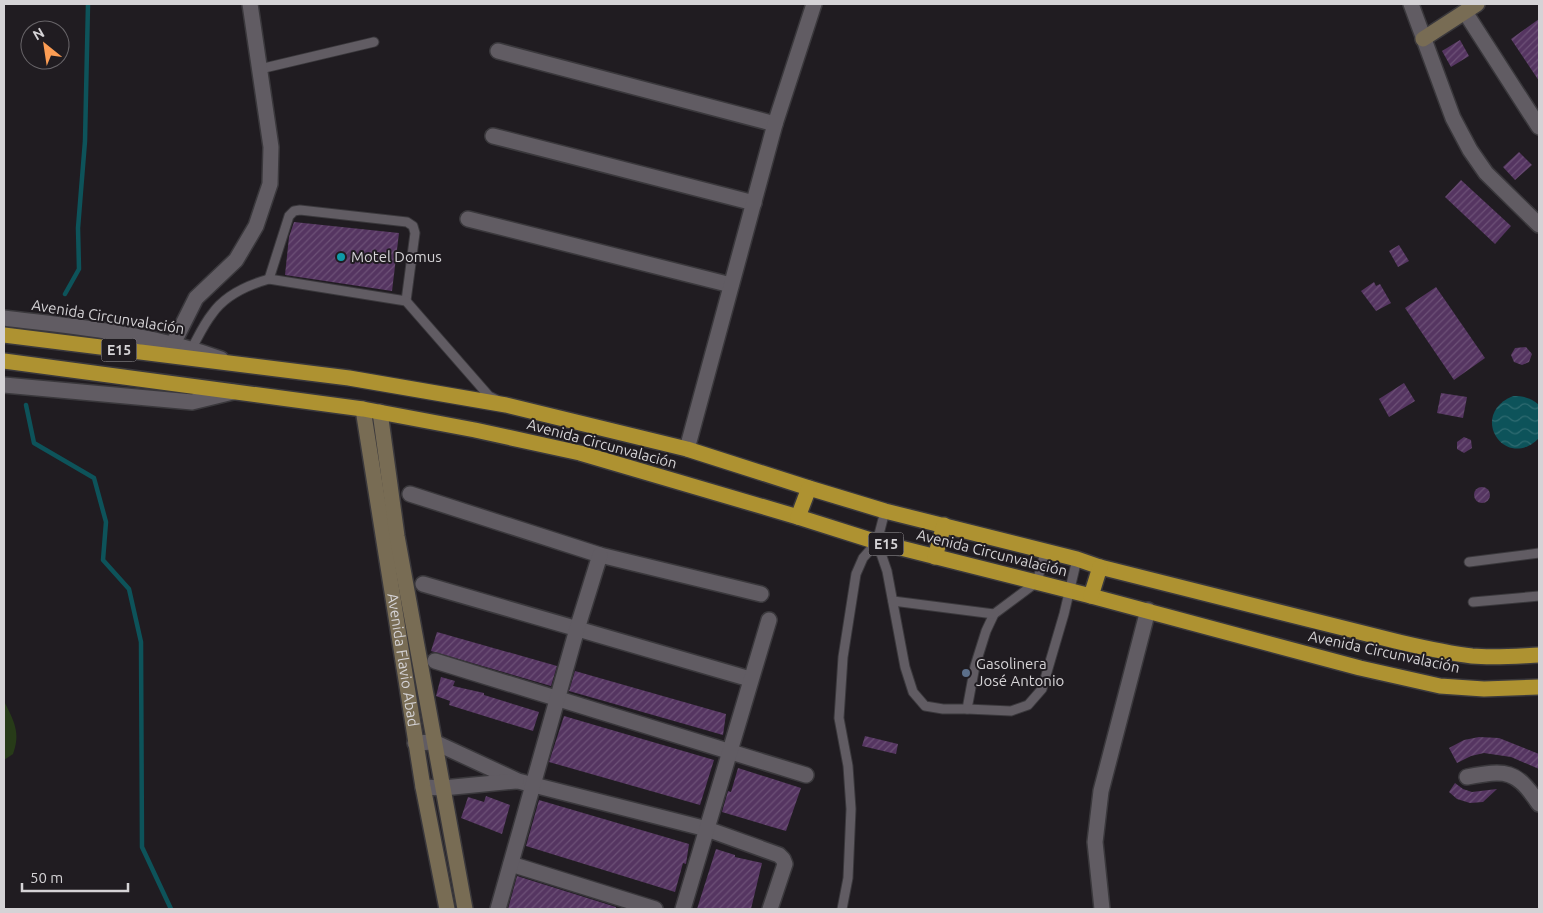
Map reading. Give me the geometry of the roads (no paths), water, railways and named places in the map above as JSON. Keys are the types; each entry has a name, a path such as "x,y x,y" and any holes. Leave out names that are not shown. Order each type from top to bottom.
{"highway":[{"name":"Avenida Circunvalación","path":"4,336 380,382 506,405 687,450 885,510 1077,559 1100,567 1441,652 1474,656 1508,657 1539,655"},
{"name":"Avenida Circunvalación","path":"4,362 380,412 475,430 580,454 798,517 877,542 1148,610 1360,668 1440,686 1484,689 1539,687"},
{"path":"798,517 809,488"},
{"path":"935,557 944,525"},
{"path":"1092,596 1100,567"}],"street":[{"path":"173,344 196,298 236,260 256,226 270,184 271,147 250,4"},
{"path":"687,450 775,124 814,4"},
{"path":"1411,4 1453,118 1470,150 1486,174 1536,217"},
{"path":"1423,39 1471,8 1539,127"},
{"path":"498,51 775,124"},
{"path":"493,136 754,203"},
{"path":"468,219 731,285"},
{"name":"Avenida Circunvalación","path":"4,318 83,328 173,344 192,348 234,364"},
{"name":"Avenida Circunvalación","path":"4,385 192,402 233,392"},
{"name":"Avenida Flavio Abad","path":"362,410 422,787 447,909"},
{"name":"Avenida Flavio Abad","path":"380,412 390,495 465,909"},
{"path":"410,494 600,555 761,594"},
{"path":"498,909 577,629 600,555"},
{"path":"423,584 750,679"},
{"path":"1102,909 1095,842 1101,790 1148,610"},
{"path":"683,909 769,620"},
{"path":"435,660 806,775"},
{"path":"415,742 434,742 518,781 707,829 779,855 785,864 770,909"},
{"path":"1467,776 1496,771 1514,776 1529,789 1539,804"},
{"path":"422,787 444,788 518,781"},
{"path":"511,864 655,909"}],"lane":[{"path":"260,69 374,42"},
{"path":"269,279 290,216 294,211 300,210 407,222 413,226 415,233 406,301"},
{"path":"192,348 212,313 232,295 269,279 406,301 489,396 506,405"},
{"path":"842,909 848,878 851,809 848,766 839,718 843,657 856,574 863,558 877,542 885,510"},
{"path":"877,542 888,571 905,668 916,696 925,706 943,709 1011,711 1028,705 1037,695 1042,689 1077,559"},
{"path":"967,709 975,666 986,631 994,614 1036,582 1046,552"},
{"path":"1469,562 1539,553"},
{"path":"1473,602 1539,596"},
{"path":"893,601 994,614"}],"water":[{"path":"1513,396 1527,398 1539,405 1539,438 1527,447 1515,448 1504,445 1496,437 1492,427 1493,415 1500,405"}],"waterway":[{"path":"65,294 79,269 78,228 85,141 88,4"},
{"path":"26,405 34,443 94,478 106,522 103,560 129,589 141,642 142,847 171,909"}],"place":[{"name":"Motel Domus","path":"341,257"},
{"name":"Gasolinera José Antonio","path":"966,673"}]}
